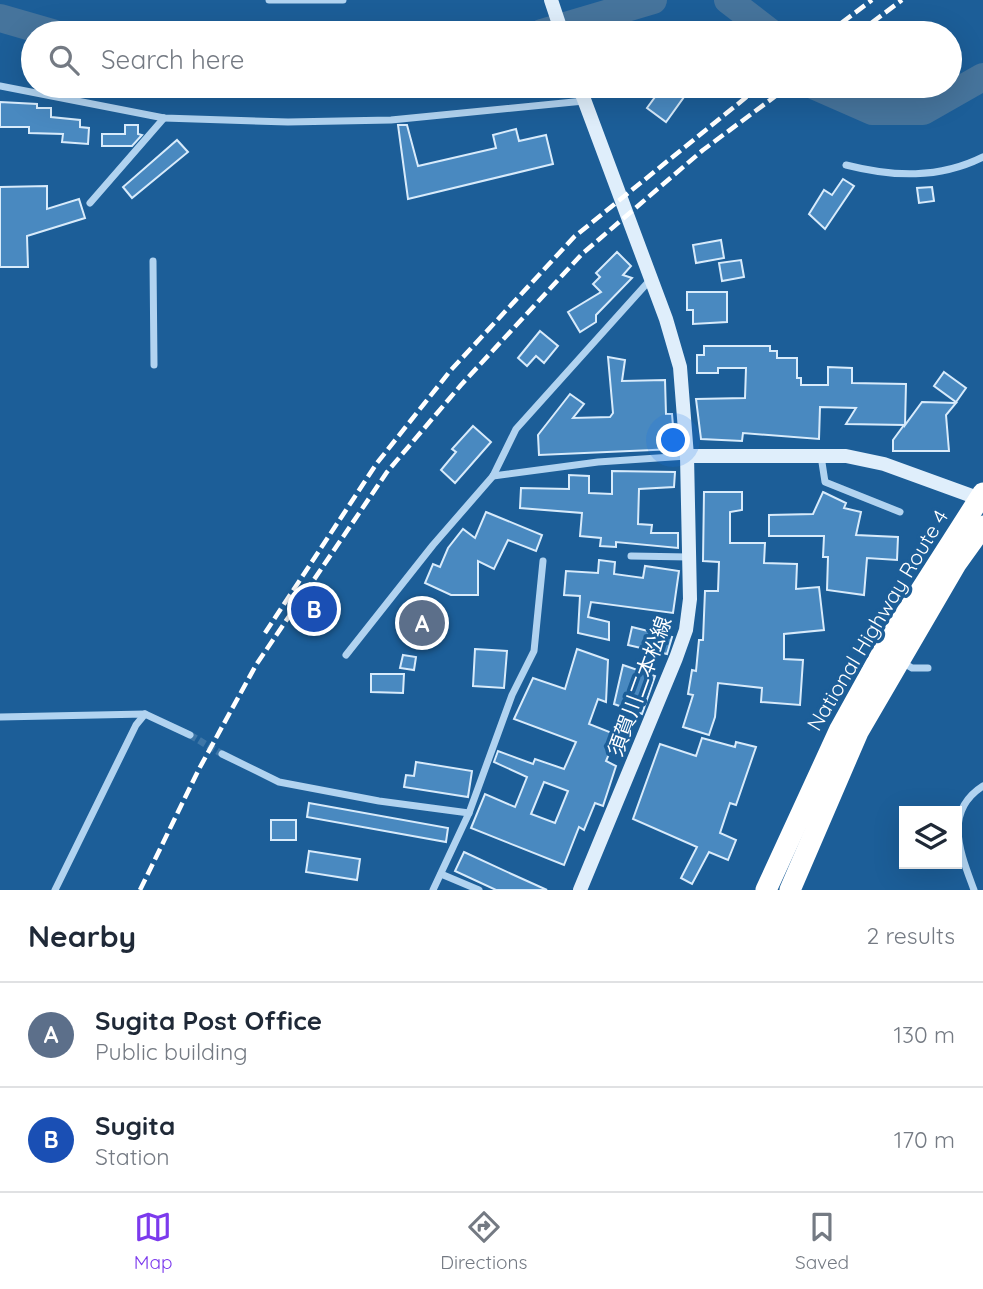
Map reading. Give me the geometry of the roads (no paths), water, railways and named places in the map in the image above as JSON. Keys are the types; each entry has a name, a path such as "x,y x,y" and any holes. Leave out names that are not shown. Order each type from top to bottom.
{"highway":[{"name":"National Highway Route 4","path":"766,890 835,738 891,637 982,497"},
{"name":"National Highway Route 4","path":"790,890 858,732 956,564 983,526"}],"main road":[{"path":"551,0 558,21"},
{"name":"須賀川二本松線","path":"579,890 686,630 690,599 687,456 680,367 670,329 583,98"},
{"path":"687,456 846,456 884,464 982,497"}],"street":[{"path":"269,0 343,0"},
{"path":"0,86 21,90"},
{"path":"62,98 164,118 288,122 391,120 546,98"},
{"path":"90,203 164,118"},
{"path":"846,165 872,172 927,174 963,167 983,157"},
{"path":"153,261 154,365"},
{"path":"346,655 433,545 493,476 516,429 650,280"},
{"path":"821,455 825,482 900,512"},
{"path":"493,476 598,461 687,456"},
{"path":"631,555 689,557"},
{"path":"433,890 469,813 512,695 534,651 543,561"},
{"path":"901,662 912,668 928,668"},
{"path":"0,717 145,714 190,735"},
{"path":"55,890 136,725 145,714"},
{"path":"222,754 279,782 379,801 469,813"},
{"path":"974,890 957,840 957,821 962,808 974,792 983,786"},
{"path":"441,874 479,890"}],"waterway":[{"path":"582,21 653,0"},
{"path":"728,0 755,21"},
{"path":"0,18 21,24"},
{"path":"962,89 983,77"},
{"path":"842,98 872,111 923,111 946,98"}],"tunnel":[{"path":"190,735 222,754"}],"railway":[{"path":"844,21 872,0"},
{"path":"874,21 902,0"},
{"path":"265,633 377,463 451,370 574,237 745,98"},
{"path":"140,890 199,769 256,665 387,472 461,385 582,254 703,150 773,98"}],"place":[{"name":"Sugita","path":"314,609"},
{"name":"Sugita Post Office","path":"422,623"}]}
